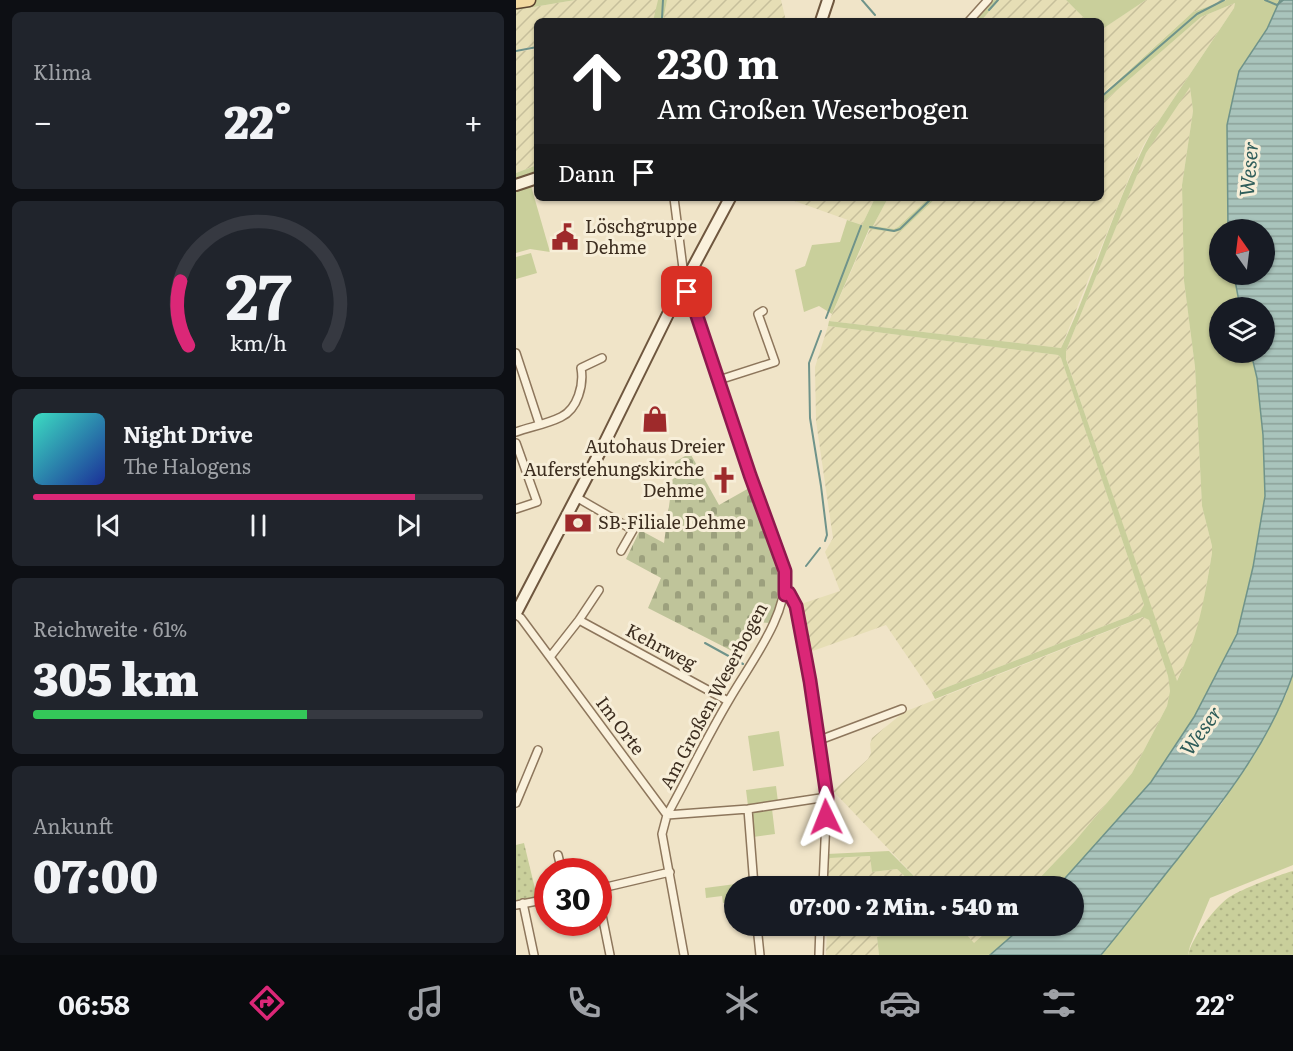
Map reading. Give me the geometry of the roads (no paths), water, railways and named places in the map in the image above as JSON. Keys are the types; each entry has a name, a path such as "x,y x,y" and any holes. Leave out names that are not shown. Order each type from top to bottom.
{"main road":[{"path":"516,3 529,0"}],"street":[{"path":"822,18 828,0"},
{"path":"972,18 988,0"},
{"path":"516,185 534,179"},
{"name":"Am Großen Weserbogen","path":"674,201 685,284 785,571 785,595 758,652 728,701 667,815 662,834 684,955"},
{"path":"516,614 728,201"},
{"path":"720,382 722,379 775,362 758,314 763,311"},
{"path":"516,353 539,423"},
{"path":"516,432 563,417 574,404 583,380 581,368 602,358"},
{"path":"516,443 537,502 516,509"},
{"path":"576,497 633,530 621,551"},
{"path":"550,657 599,590"},
{"path":"785,595 789,593 796,606 810,681 827,797 823,876"},
{"name":"Im Orte","path":"516,614 667,815"},
{"name":"Kehrweg","path":"579,620 728,701"},
{"path":"817,741 902,709"},
{"path":"517,799 538,750"},
{"path":"667,815 748,809 827,797"},
{"path":"748,809 753,876"},
{"path":"612,886 670,872"},
{"path":"520,904 534,955"},
{"path":"606,936 610,955"},
{"path":"758,936 760,955"},
{"path":"819,955 820,936"}],"water":[{"name":"Weser","path":"1280,0 1293,0 1293,674 1271,725 1242,772 1193,839 1101,955 990,955 1012,936 1084,936 1084,876 1067,876 1151,782 1194,717 1237,634 1253,567 1265,496 1263,435 1253,363 1275,363 1275,297 1238,297 1236,285 1275,285 1275,219 1228,219 1227,125 1239,71 1267,29"}],"waterway":[{"path":"662,18 663,0"},
{"path":"862,0 875,15"},
{"path":"989,10 998,0"},
{"path":"1104,94 1197,14 1224,0"},
{"path":"1265,0 1277,5 1283,0"},
{"path":"516,51 534,48"},
{"path":"870,227 894,231 900,229 929,201"},
{"path":"826,318 861,226"},
{"path":"821,331 809,363 810,418 827,535 825,541"},
{"path":"806,566 820,548"},
{"path":"705,643 743,664"}],"place":[{"name":"Löschgruppe Dehme","path":"565,237"},
{"name":"Autohaus Dreier","path":"655,419"},
{"name":"Auferstehungskirche Dehme","path":"724,480"},
{"name":"SB-Filiale Dehme","path":"578,523"}]}
